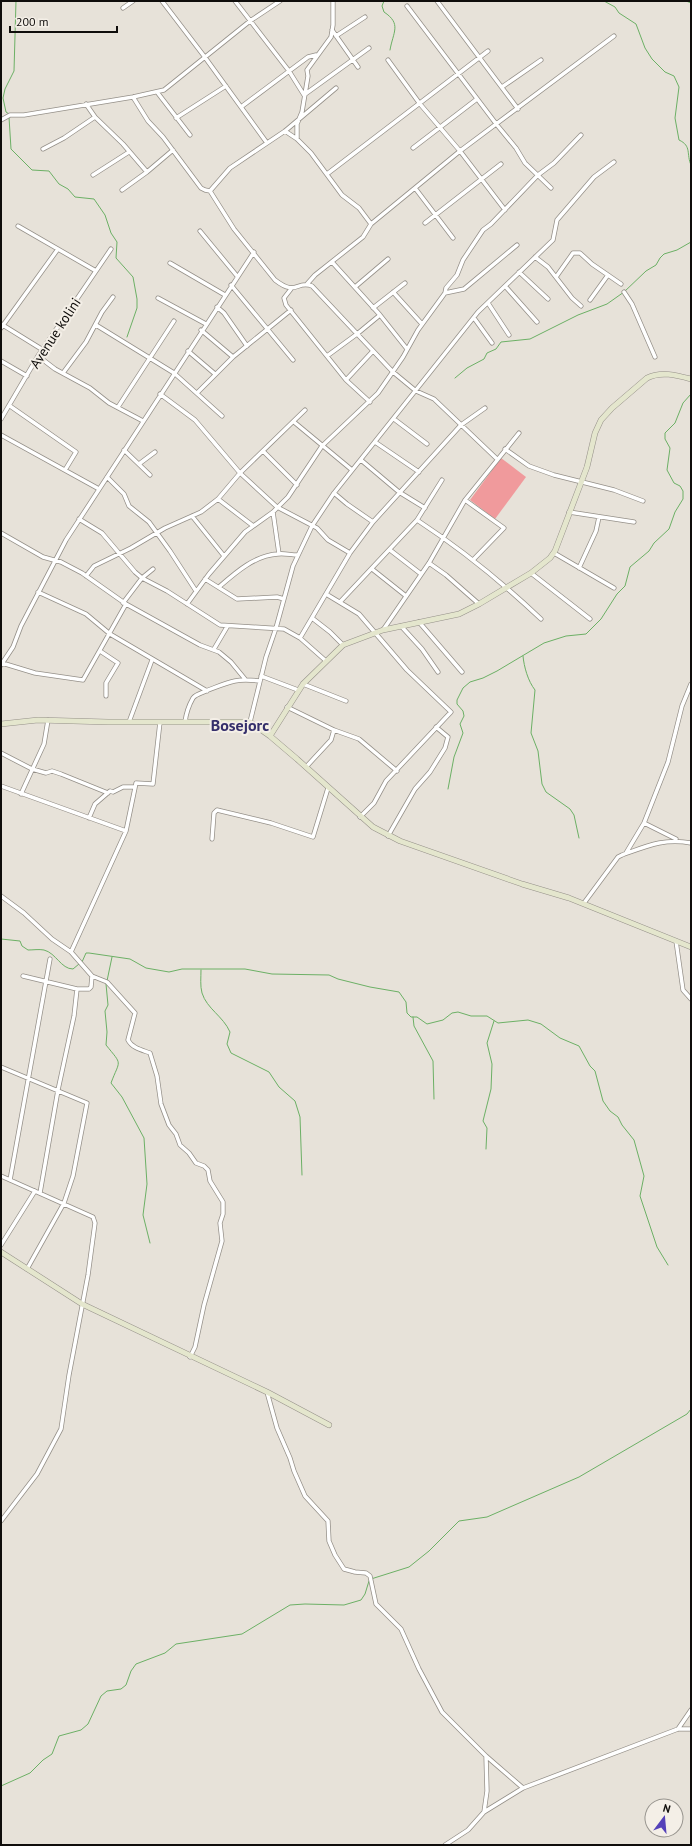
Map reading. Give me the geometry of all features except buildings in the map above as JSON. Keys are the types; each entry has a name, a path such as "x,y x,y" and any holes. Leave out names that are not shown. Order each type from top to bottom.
{"street":[{"path":"123,8 133,1"},
{"path":"162,1 242,107 267,143"},
{"path":"235,1 289,72 304,95"},
{"path":"1,120 10,115 24,115 133,97 164,90 193,67 204,56 250,21 280,1"},
{"path":"297,139 299,118 302,112 308,76 307,70 330,37 332,30 333,1"},
{"path":"437,1 518,109"},
{"path":"407,6 496,125 516,148 525,163 551,188"},
{"path":"336,36 365,17"},
{"path":"332,30 358,67"},
{"path":"133,97 148,122 163,137 201,188 210,191 234,229 275,280 290,289 307,284 314,275 363,237 371,224 460,151 614,36"},
{"path":"304,95 369,48"},
{"path":"328,174 488,51"},
{"path":"242,107 308,57 316,55"},
{"path":"388,60 420,104 460,151 505,210"},
{"path":"502,87 541,60"},
{"path":"176,118 226,86"},
{"path":"210,191 230,168 284,132 336,88"},
{"path":"158,92 190,135"},
{"path":"414,148 439,127 477,99"},
{"path":"86,104 95,118 147,172"},
{"path":"43,150 95,118"},
{"path":"284,132 297,139 311,153 328,174 342,195 359,208 371,224"},
{"path":"187,604 205,579 252,525 273,512 297,485 322,446 370,402 393,372 422,324 445,293 446,288 457,275 463,260 483,230 505,210 538,175 554,162 581,135"},
{"path":"122,190 147,172 173,150"},
{"path":"93,175 129,152"},
{"path":"250,722 266,657 297,556 312,526 334,493 474,318 552,240 557,220 594,177 614,162"},
{"path":"425,223 501,164"},
{"path":"415,188 453,238"},
{"path":"18,226 96,271"},
{"path":"200,231 237,276"},
{"path":"445,293 464,289 517,245"},
{"path":"43,350 2,326 58,249"},
{"name":"Avenue kolini","path":"1,419 38,356 111,249"},
{"path":"153,569 142,578 125,604 110,634 83,680 35,673 2,664 13,647 21,626 54,561 79,519 201,330 254,252"},
{"path":"556,277 573,253 580,253 621,284"},
{"path":"535,257 548,267 572,298 581,306"},
{"path":"355,287 388,259"},
{"path":"332,262 380,314 407,349"},
{"path":"170,263 225,295"},
{"path":"519,272 548,299"},
{"path":"590,300 608,275"},
{"path":"374,308 405,283"},
{"path":"307,284 312,286 393,372 416,391 434,399 497,459"},
{"path":"231,285 293,360"},
{"path":"505,286 537,322"},
{"path":"290,289 284,298 284,302 346,380 370,402"},
{"path":"393,292 422,324"},
{"path":"624,292 632,304 654,357"},
{"path":"63,373 86,342 102,312 113,297"},
{"path":"158,298 206,324"},
{"path":"488,303 509,335"},
{"path":"217,307 224,313 247,346"},
{"path":"197,393 233,358 291,310"},
{"path":"327,356 357,334 380,314"},
{"path":"474,318 492,343"},
{"path":"118,408 174,321"},
{"path":"96,325 174,373 222,416"},
{"path":"201,330 233,358"},
{"path":"188,351 215,374"},
{"path":"346,380 373,351"},
{"path":"38,356 63,373 90,388 118,408 143,421"},
{"path":"1,361 27,376"},
{"path":"270,736 298,690 343,645 375,632 459,614 479,604 531,573 554,553 587,467 595,433 601,420 612,408 647,378 654,375 665,374 691,379"},
{"path":"160,394 195,420 240,473 278,507 317,528 328,540 350,553"},
{"path":"10,406 76,452 65,470"},
{"path":"300,638 350,553 373,522 419,472 460,424 485,408"},
{"path":"86,576 94,566 156,533 201,512 218,499 240,473 305,410"},
{"path":"394,419 427,444"},
{"path":"294,422 352,470"},
{"path":"383,630 386,623 429,563 465,500 519,432"},
{"path":"1,435 81,480 99,488"},
{"path":"375,442 419,472"},
{"path":"505,449 529,466 580,482 614,490 643,501"},
{"path":"124,450 150,475"},
{"path":"263,451 297,485"},
{"path":"139,464 155,452"},
{"path":"361,460 399,492 425,508"},
{"path":"107,477 124,494 129,506 148,522 170,551 196,591"},
{"path":"340,602 417,520 442,480"},
{"path":"334,493 373,522"},
{"path":"218,499 252,525"},
{"path":"465,500 504,528 473,560"},
{"path":"273,512 279,554"},
{"path":"569,512 634,522"},
{"path":"192,516 224,556"},
{"path":"579,568 596,531 599,517"},
{"path":"79,519 102,534 142,578 220,625 227,627 284,629 300,638 326,661"},
{"path":"417,520 443,537 507,586 541,619"},
{"path":"1,533 43,557 61,562 86,576 125,604 200,645 214,649 231,662 245,679"},
{"path":"390,550 421,574"},
{"path":"554,553 614,588"},
{"path":"219,588 248,564 265,557 279,554 297,556"},
{"path":"429,563 446,575 479,604"},
{"path":"372,569 406,596"},
{"path":"531,573 590,619"},
{"path":"205,579 237,599 277,597 284,599"},
{"path":"38,592 86,614 110,634 207,691"},
{"path":"326,594 359,614 407,670 451,712 386,781 374,803 360,817"},
{"path":"312,618 330,632 343,645"},
{"path":"419,622 462,672"},
{"path":"401,626 422,649 438,672"},
{"path":"214,649 227,627"},
{"path":"100,651 118,663 106,683 106,696"},
{"path":"130,722 152,660"},
{"path":"261,676 298,690"},
{"path":"186,722 186,715 193,698 222,684 245,679 260,681"},
{"path":"303,684 346,701"},
{"path":"626,853 644,823 668,762 682,706 691,684"},
{"path":"287,707 334,730 359,740 396,771"},
{"path":"21,794 44,744 48,720"},
{"path":"1,724 48,720 250,722 270,736 306,767 360,817 388,836 522,884 584,903 691,947"},
{"path":"71,952 126,831 136,783 153,784 160,722"},
{"path":"388,836 415,789 430,772 445,748 448,737 436,727"},
{"path":"306,767 331,740 334,730"},
{"path":"1,754 32,769 46,773 52,771 108,793"},
{"path":"1,786 126,831"},
{"path":"89,818 95,804 108,793 123,787 135,787"},
{"path":"212,839 214,814 217,810 271,823 313,837 328,788"},
{"path":"644,823 679,841"},
{"path":"584,903 618,857 658,842 679,841 691,843"},
{"path":"1,896 24,913 52,939 71,952 92,976 107,982 135,1013 128,1040 130,1044 136,1048 150,1053 157,1076 161,1104 169,1125 176,1134 180,1145 190,1153 196,1163 204,1166 208,1170 210,1181 223,1202 223,1214 220,1223 222,1241 204,1304 194,1347 190,1356"},
{"path":"676,941 684,990 691,999"},
{"path":"10,1180 50,959"},
{"path":"23,976 77,989 89,989 91,987 92,976"},
{"path":"40,1193 58,1090 74,1016 77,989"},
{"path":"1,1067 87,1103 73,1176 64,1203 27,1268"},
{"path":"1,1181 2,1176 64,1203 93,1217 95,1223 88,1275 69,1375 63,1421 58,1436 37,1474 1,1521"},
{"path":"1,1245 35,1191"},
{"path":"1,1252 82,1304 267,1392 328,1425"},
{"path":"267,1392 277,1428 305,1496 328,1521 329,1541 335,1555 344,1569 362,1572 370,1576 376,1604 401,1629 419,1669 442,1712 486,1756 523,1788"},
{"path":"678,1729 691,1710"},
{"path":"445,1845 468,1830 484,1812 523,1788 678,1729 691,1729"},
{"path":"484,1812 487,1791 486,1756"}],"shaded area":[{"path":"501,458 526,477 495,519 470,500"}],"waterway":[{"path":"9,114 6,112 3,98 5,89 14,71 16,1"},
{"path":"384,1 382,6 384,12 390,16 395,25 390,50"},
{"path":"604,1 615,7 619,13 636,24 645,48 652,59 665,72 674,76 679,87 675,118 679,140 686,145 691,165"},
{"path":"686,1 691,3"},
{"path":"9,117 11,149 32,170 49,171 59,184 68,189 75,197 94,199 105,215 111,233 117,242 116,258 133,277 137,299 137,308 127,337"},
{"path":"455,378 467,368 484,359 487,353 496,349 501,342 530,339 578,315 607,304 624,292 646,271 656,265 664,254 677,250 691,242"},
{"path":"448,789 454,757 463,733 460,724 464,716 463,711 457,704 457,700 463,688 470,682 483,678 497,671 544,643 566,636 586,634 601,619 617,594 625,586 630,567 649,551 654,543 669,529 675,512 683,499 683,491 680,486 674,483 667,470 670,448 665,439 665,433 675,423 683,403 691,394"},
{"path":"523,656 527,674 535,690 531,733 538,751 542,784 546,792 570,809 574,815 579,838"},
{"path":"1,939 20,941 22,946 28,950 44,950 52,954 62,964 69,968 73,969 79,964"},
{"path":"82,962 86,953 89,953 130,959 146,968 169,972 182,969 245,969 272,974 329,975 338,979 370,987 399,992 406,1002 407,1013 411,1017 417,1017 427,1024 443,1020 452,1013 458,1012 471,1016 487,1016 498,1023 528,1020 541,1024 560,1038 579,1046 590,1066 595,1071 603,1101 610,1111 618,1117 622,1125 634,1140 644,1176 640,1196 657,1247 668,1265"},
{"path":"107,981 112,957"},
{"path":"201,970 201,984 204,999 227,1026 230,1032 227,1044 231,1053 269,1072 279,1087 295,1101 300,1117 302,1175"},
{"path":"106,984 108,1005 105,1011 107,1032 106,1045 115,1056 118,1063 111,1083 122,1097 144,1138 147,1184 143,1215 150,1243"},
{"path":"413,1017 414,1026 433,1061 434,1099"},
{"path":"486,1149 487,1128 483,1121 491,1089 492,1064 487,1043 494,1021"},
{"path":"371,1579 409,1567 429,1551 459,1521 487,1517 579,1477 687,1414 691,1409"},
{"path":"1,1786 30,1773 43,1760 52,1754 59,1736 81,1730 88,1724 101,1696 107,1691 121,1689 126,1685 131,1671 136,1664 165,1653 176,1644 242,1634 290,1605 344,1605 361,1600 365,1594 369,1581"}],"district":[{"name":"Bosejorc","path":"240,725"}]}
